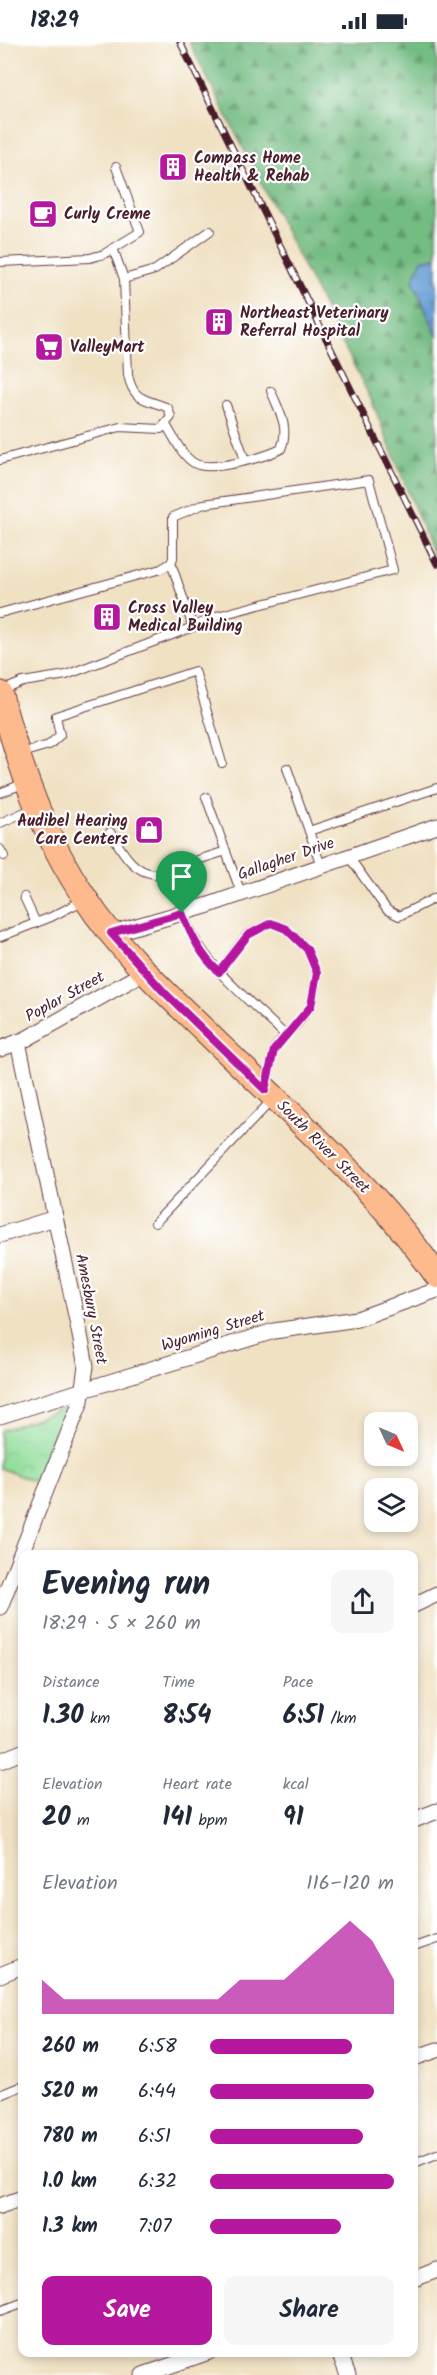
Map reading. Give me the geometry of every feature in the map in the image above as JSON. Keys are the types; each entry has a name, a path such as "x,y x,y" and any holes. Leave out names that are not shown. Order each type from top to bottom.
{"main road":[{"name":"South River Street","path":"0,692 17,754 37,807 50,837 86,900 145,972 359,1181 398,1224 437,1276"}],"street":[{"name":"Gallagher Drive","path":"111,933 182,913 437,826"},
{"name":"Poplar Street","path":"0,1049 18,1042 145,972"},
{"name":"Amesbury Street","path":"18,1042 84,1354 86,1373 84,1390 69,1435 23,1550"},
{"path":"0,1235 55,1218"},
{"name":"Wyoming Street","path":"0,1416 274,1331 357,1319 437,1290"},
{"name":"Amesbury Street","path":"0,1607 18,1562"},
{"path":"418,1603 437,1594"},
{"path":"0,1761 18,1754"},
{"path":"418,1818 437,1811"},
{"path":"0,1975 18,1968"},
{"path":"418,2057 437,2050"},
{"path":"0,2206 18,2199"},
{"path":"418,2277 437,2270"},
{"path":"143,2375 195,2357"},
{"path":"341,2357 348,2375"}],"lane":[{"path":"0,262 90,258 104,254 140,232 116,167"},
{"path":"124,279 155,270 210,231"},
{"path":"0,460 120,427 161,429 171,417 168,408 140,399 131,389 128,375 124,279 113,248"},
{"path":"166,424 182,450 193,462 202,467 216,467 272,453 281,448 286,438 286,426 271,390"},
{"path":"226,405 245,460"},
{"path":"0,692 23,682 66,675 193,627 217,616 393,570 369,480 204,504 173,517 171,563 193,627"},
{"path":"0,613 161,569 171,563"},
{"path":"17,754 49,745 60,735 56,716 195,671 222,763"},
{"path":"287,768 321,866"},
{"path":"0,793 27,782"},
{"path":"309,831 437,789"},
{"path":"206,797 241,893"},
{"path":"0,823 37,807"},
{"path":"110,832 132,864 145,873 154,874 226,851"},
{"path":"349,856 387,910 399,916 437,897"},
{"path":"24,897 36,923"},
{"path":"0,937 86,900"},
{"path":"182,913 195,942 211,964 285,1035"},
{"path":"155,1223 270,1094 274,1050 311,1006 317,973 307,949 286,929 271,923 248,935 219,972"},
{"path":"418,1946 437,1939"},
{"path":"0,2095 18,2088"},
{"path":"418,2161 437,2154"},
{"path":"0,2311 18,2304"}],"green space":[{"path":"189,42 437,42 437,257 422,260 413,280 437,336 437,564 371,399"},
{"path":"65,1408 37,1483 0,1468 0,1431"}],"water":[{"path":"437,257 437,336 413,280 422,260"}],"railway":[{"path":"180,42 437,564"}],"place":[{"name":"Compass Home Health & Rehab","path":"173,167"},
{"name":"Curly Creme","path":"43,214"},
{"name":"Northeast Veterinary Referral Hospital","path":"219,322"},
{"name":"ValleyMart","path":"49,347"},
{"name":"Cross Valley Medical Building","path":"107,617"},
{"name":"Audibel Hearing Care Centers","path":"149,830"}],"route":[{"path":"182,913 195,942 219,972 248,935 271,923 286,929 307,949 317,973 311,1006 277,1044 265,1090 163,991 111,933 182,913"}]}
